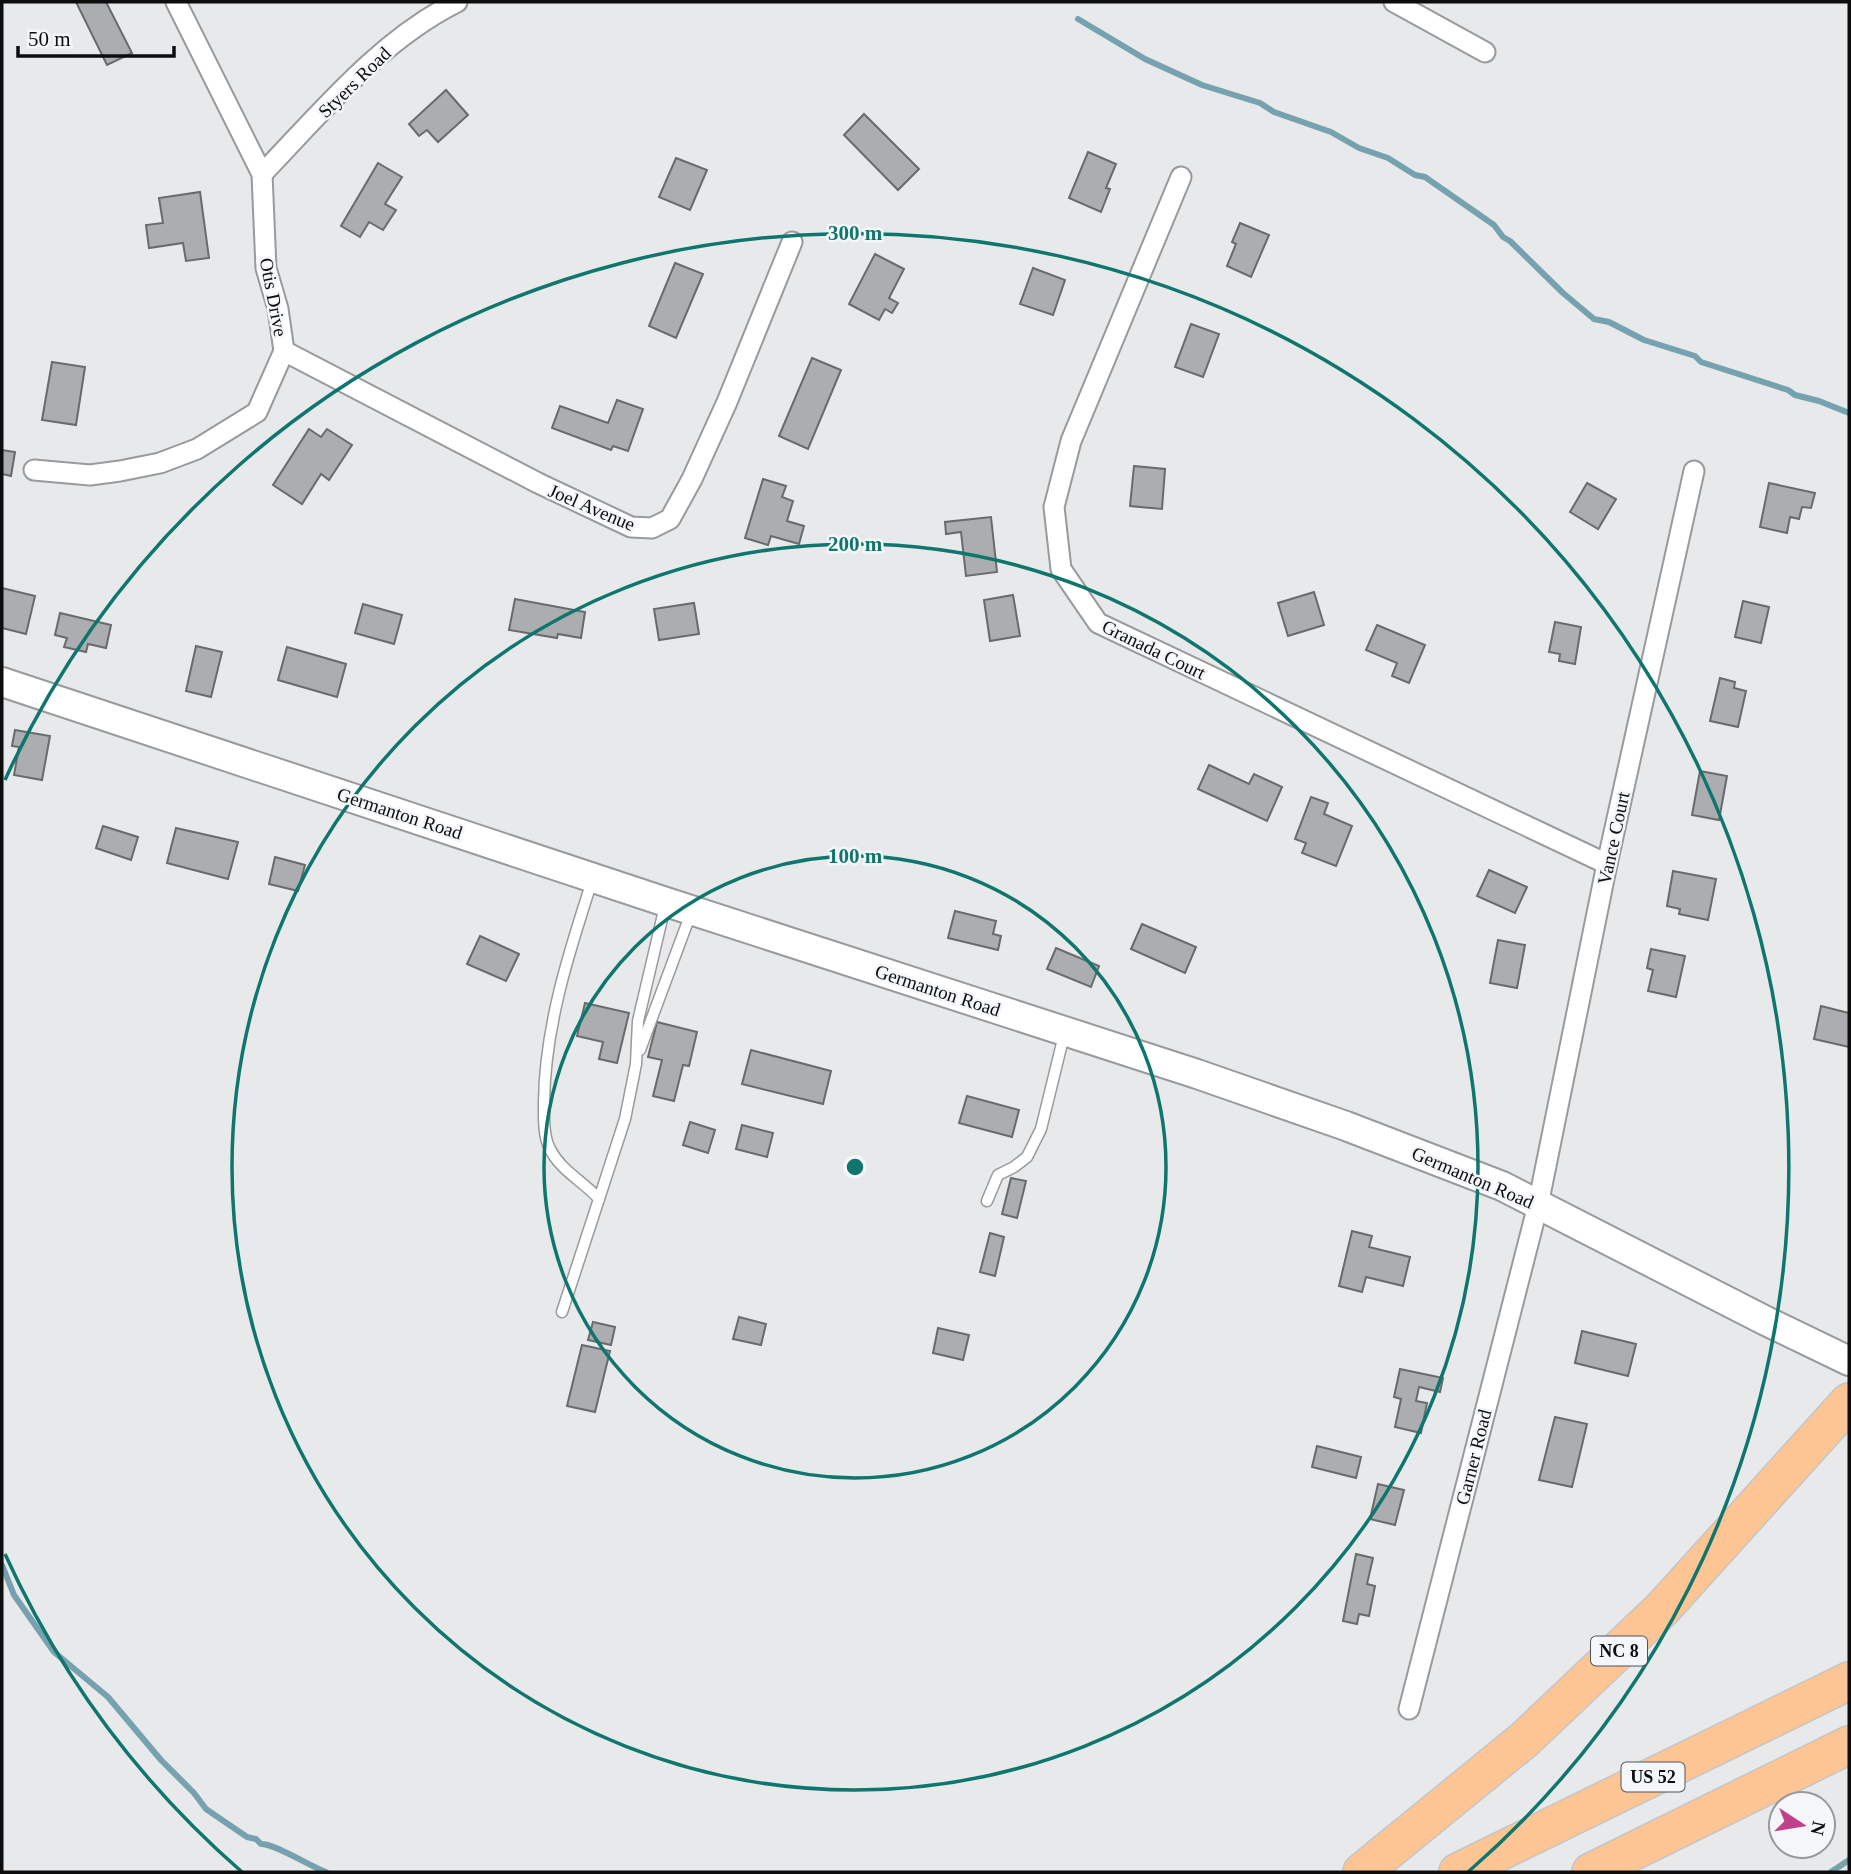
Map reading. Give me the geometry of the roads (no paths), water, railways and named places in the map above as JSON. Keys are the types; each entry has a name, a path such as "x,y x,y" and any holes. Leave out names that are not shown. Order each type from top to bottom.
{"highway":[{"name":"NC 8","path":"1362,1872 1525,1739 1663,1608 1849,1402"},
{"name":"US 52","path":"1458,1872 1849,1681"},
{"path":"1591,1872 1849,1745"}],"main road":[{"name":"Germanton Road","path":"2,682 1346,1126 1502,1186 1849,1361"}],"street":[{"name":"Otis Drive","path":"34,470 90,475 160,463 197,449 257,412 284,351 278,309 266,268 262,174 176,2"},
{"name":"Styers Road","path":"262,174 364,69 408,32 457,2"},
{"path":"1394,2 1485,52"},
{"name":"Granada Court","path":"1181,177 1071,441 1054,507 1061,569 1098,623 1607,864"},
{"name":"Joel Avenue","path":"284,351 538,483 631,527 652,528 670,519 692,479 727,402 792,243"},
{"name":"Vance Court","path":"1538,1205 1607,864 1694,471"},
{"name":"Garner Road","path":"1409,1709 1538,1205"}],"lane":[{"path":"593,877 563,979 548,1044 544,1119 549,1147 556,1158 563,1168 590,1188 599,1199"},
{"path":"636,1064 638,1021 679,906"},
{"path":"562,1312 625,1119 636,1064 679,906"},
{"path":"987,1201 998,1175 1027,1157 1041,1129 1065,1031"}],"waterway":[{"path":"1078,19 1145,59 1202,85 1260,103 1274,112 1331,132 1359,148 1388,158 1415,175 1425,177 1494,225 1503,237 1594,319 1609,322 1644,340 1695,356 1701,362 1849,413"},
{"path":"2,1565 14,1595 54,1652 108,1697 206,1809 247,1837 326,1872"},
{"path":"1831,1872 1849,1860"}]}
